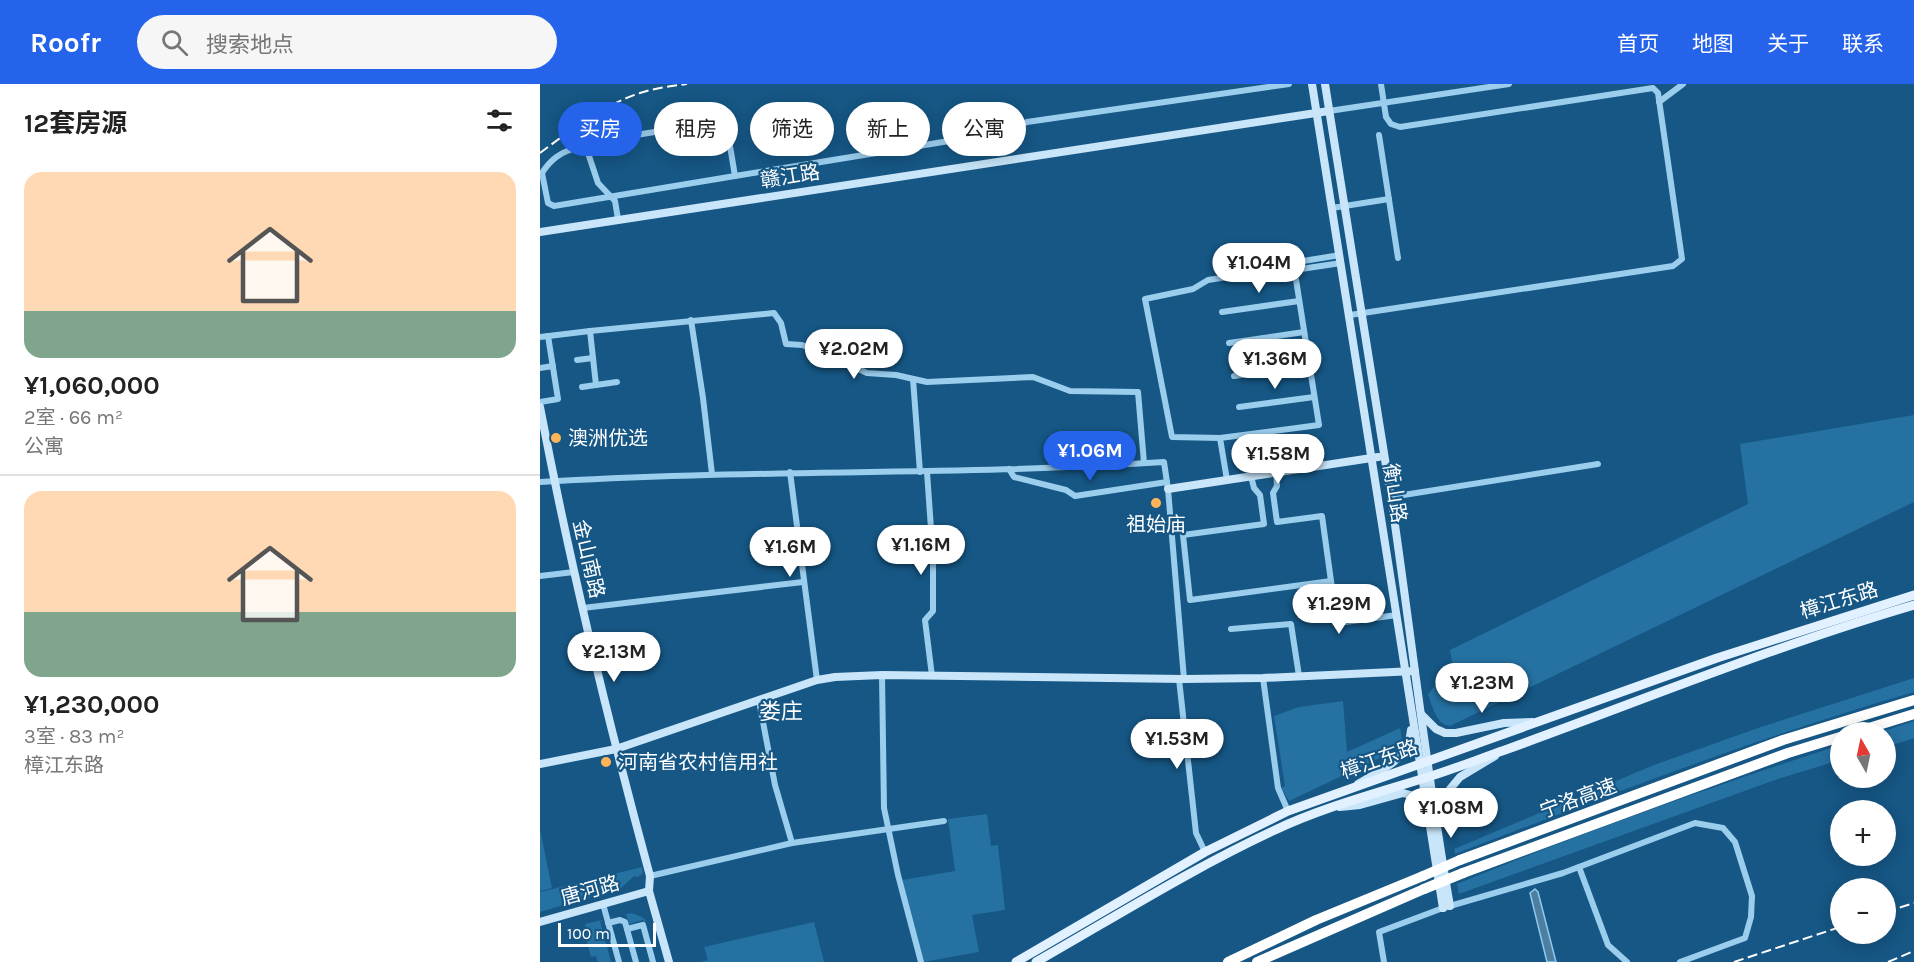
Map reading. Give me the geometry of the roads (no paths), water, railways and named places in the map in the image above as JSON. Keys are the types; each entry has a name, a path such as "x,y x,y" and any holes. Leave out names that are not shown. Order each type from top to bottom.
{"highway":[{"name":"宁洛高速","path":"1228,962 1316,920 1460,860 1783,740 1914,700"},
{"path":"1888,722 1914,714"},
{"name":"宁洛高速","path":"1257,962 1463,873 1788,753 1830,740"}],"main road":[{"name":"樟江东路","path":"1016,962 1205,852 1288,811 1717,658 1914,595"},
{"name":"樟江东路","path":"1036,962 1276,829 1333,807 1506,750 1719,669 1914,604"}],"street":[{"path":"558,155 549,161 542,173 548,203 554,206 998,133 1027,122 1289,84"},
{"name":"衡山路","path":"1312,84 1405,673 1417,715"},
{"name":"衡山路","path":"1325,84 1391,497 1415,671 1417,715 1446,907"},
{"path":"1350,315 1673,266 1682,259 1658,93 1653,88 1400,127 1391,124 1386,117 1381,84"},
{"path":"1329,111 1509,84"},
{"path":"1659,102 1683,84"},
{"name":"赣江路","path":"540,231 1329,111"},
{"path":"642,134 716,122 727,128 735,176"},
{"path":"1379,135 1398,258"},
{"path":"589,156 598,183 615,201 618,219"},
{"path":"1332,208 1389,199"},
{"path":"1294,267 1208,280 1193,289 1145,298 1172,437 1220,438 1319,424 1294,267 1297,262 1341,259"},
{"path":"1222,312 1299,301"},
{"path":"540,337 590,330 774,313 781,323 786,344 802,345 867,373 896,375 927,382 1033,377 1070,391 1138,392 1144,463"},
{"path":"691,320 712,474"},
{"path":"590,330 596,385"},
{"path":"1229,343 1304,332"},
{"path":"540,402 558,399 548,336"},
{"path":"577,360 593,358"},
{"path":"1234,376 1309,365"},
{"path":"540,368 553,366"},
{"path":"913,379 933,557 933,611 925,620 932,676"},
{"path":"582,387 617,382"},
{"path":"1239,408 1314,397"},
{"name":"金山南路","path":"540,407 574,572 616,749 650,876 649,891 669,962"},
{"path":"1220,438 1227,480"},
{"path":"1009,469 1014,477 1066,490 1074,496 1227,480 1384,456"},
{"path":"540,482 712,474 923,472 1164,462 1168,486 1181,679 1196,833 1205,852"},
{"path":"1391,497 1598,464"},
{"path":"790,472 817,680"},
{"path":"1276,472 1277,486 1273,493 1277,522"},
{"path":"1251,476 1254,488 1260,495 1264,524"},
{"path":"1331,581 1190,600 1183,535 1322,516 1338,623 1397,615"},
{"path":"540,576 574,572"},
{"path":"583,608 803,582"},
{"path":"1231,629 1291,624 1299,676"},
{"path":"540,764 616,749 817,680 835,676 1181,679 1263,678 1415,671"},
{"path":"882,675 884,808 921,962"},
{"path":"1263,678 1278,788 1288,811"},
{"path":"759,701 776,785 792,843"},
{"path":"1353,786 1395,761 1406,749 1417,715 1444,733 1456,733 1504,723 1539,722"},
{"path":"1333,807 1360,805 1403,793 1410,795 1418,802 1431,818 1460,777 1506,750"},
{"path":"650,876 792,843 944,820"},
{"path":"1384,962 1379,932 1446,907 1578,867 1695,823 1723,828 1735,842 1752,896 1751,917 1745,938 1680,962"},
{"path":"1578,867 1608,945 1627,962"},
{"name":"唐河路","path":"540,922 649,891"},
{"path":"603,904 619,962"},
{"path":"608,923 623,920 636,962"},
{"path":"627,929 643,925 653,962"}],"railway":[{"path":"540,153 613,104 646,91 687,84"},
{"path":"1896,909 1914,903"},
{"path":"1734,962 1830,930"},
{"path":"1888,962 1914,951"}],"place":[{"name":"澳洲优选","path":"556,438"},
{"name":"祖始庙","path":"1156,503"},
{"name":"河南省农村信用社","path":"606,762"}],"district":[{"name":"娄庄","path":"781,711"}]}
